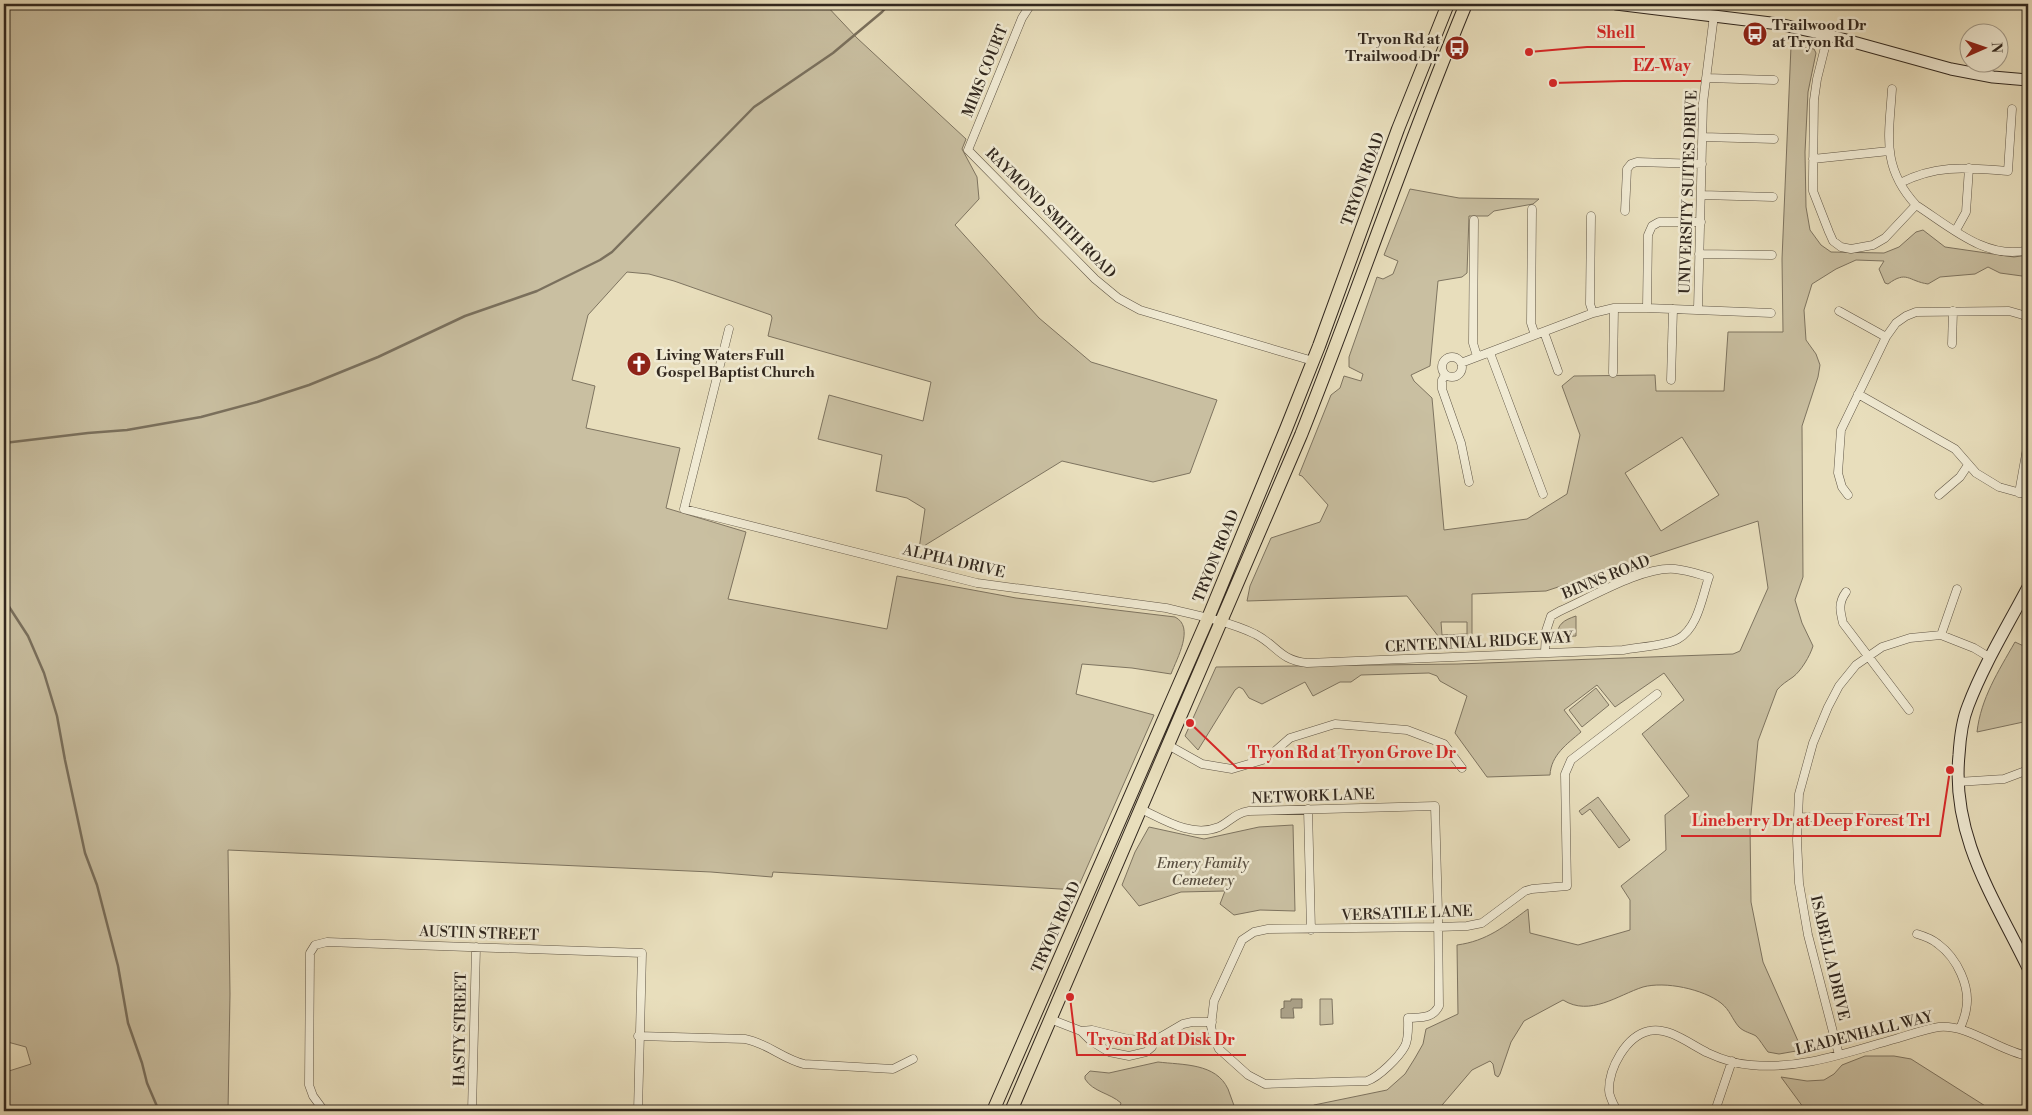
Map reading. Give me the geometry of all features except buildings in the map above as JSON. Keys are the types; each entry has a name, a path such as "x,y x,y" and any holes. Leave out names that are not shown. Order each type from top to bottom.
{"main road":[{"name":"TRYON ROAD","path":"993,1111 1208,618 1313,360 1395,138 1448,4"},
{"name":"TRYON ROAD","path":"1011,1111 1301,435 1335,352 1404,161 1466,4"}],"street":[{"name":"MIMS COURT","path":"968,150 1022,18 1031,4"},
{"path":"1616,4 1778,24 1828,35 1951,69 1993,77 2028,80"},
{"name":"UNIVERSITY SUITES DRIVE","path":"1698,309 1702,137 1706,78 1714,15"},
{"path":"1828,35 1814,100 1813,191 1818,208 1834,241 1841,247 1851,249 1873,246 1885,238 1916,205"},
{"path":"1706,78 1774,80"},
{"path":"1892,89 1889,151 1900,183 1916,205 1988,249 2014,253 2028,250"},
{"path":"1900,183 1914,176 1943,168 2008,171 2012,109"},
{"path":"1702,137 1774,139"},
{"name":"RAYMOND SMITH ROAD","path":"968,150 1095,279 1118,298 1140,310 1313,360"},
{"path":"1813,159 1889,151"},
{"path":"1625,211 1627,169 1631,164 1637,162 1702,164"},
{"path":"1956,230 1966,212 1969,168"},
{"path":"1702,195 1773,197"},
{"path":"1532,209 1531,323 1535,335"},
{"path":"1591,216 1590,304 1592,313"},
{"path":"1474,220 1473,343 1477,356"},
{"path":"1647,308 1648,236 1652,226 1659,222 1701,222"},
{"path":"1699,254 1772,255"},
{"path":"1613,374 1614,308"},
{"path":"1461,363 1592,313 1614,308 1698,309 1771,313"},
{"path":"1671,380 1673,309"},
{"path":"1848,495 1842,487 1838,472 1840,430 1886,337 1896,324 1906,316 1916,312 1933,310 1952,312 2009,311 2023,315 2028,319"},
{"path":"1839,311 1886,337"},
{"path":"1952,312 1952,344"},
{"name":"ALPHA DRIVE","path":"729,329 684,509 977,583 1166,608 1221,622"},
{"path":"1544,332 1558,371"},
{"path":"1490,353 1543,494"},
{"path":"1454,356 1461,363 1462,370 1458,375 1451,377 1445,375 1441,366 1447,357 1454,356"},
{"path":"1445,375 1441,384 1442,389 1458,434 1469,482"},
{"path":"1858,394 1956,449 1976,473 1999,487 2028,495"},
{"path":"2019,493 2028,443"},
{"path":"1939,495 1960,477 1968,465"},
{"name":"BINNS ROAD","path":"1545,652 1546,631 1551,616 1560,611 1636,577 1659,570 1676,569 1709,577"},
{"name":"CENTENNIAL RIDGE WAY","path":"1221,622 1255,634 1290,660 1307,663 1623,650 1678,639 1696,618 1709,577"},
{"path":"1941,635 1957,588"},
{"path":"2028,588 1989,656 1967,708 1960,742 1957,782 1962,819 1975,861 2028,968"},
{"path":"1846,592 1840,600 1840,611 1844,623 1909,710"},
{"name":"ISABELLA DRIVE","path":"1839,1055 1801,902 1797,840 1799,794 1813,743 1828,707 1840,686 1856,665 1882,647 1910,638 1941,635 1989,656"},
{"name":"VERSATILE LANE","path":"1212,1022 1214,1001 1242,940 1259,930 1467,926 1482,923 1525,891 1567,886 1565,774 1567,766 1571,760 1657,694"},
{"path":"1168,745 1202,764 1232,769 1266,759 1290,738 1335,724 1407,730 1444,744 1462,768"},
{"path":"1957,782 2004,779 2028,770"},
{"name":"NETWORK LANE","path":"1141,810 1180,827 1194,830 1220,826 1237,814 1249,811 1435,806 1438,927"},
{"path":"1308,809 1311,930"},
{"path":"1799,817 1899,819"},
{"path":"1050,1019 1081,1031 1092,1030 1128,1039 1154,1041 1183,1024 1212,1022 1213,1036 1219,1049 1248,1076 1265,1084 1359,1082 1374,1079 1405,1045 1408,1018 1430,1017 1439,1006 1438,927"},
{"path":"1917,934 1939,944 1950,956 1964,981 1967,994 1966,1009 1960,1029"},
{"name":"AUSTIN STREET","path":"324,1111 312,1096 309,1085 310,953 315,946 327,942 642,953 638,1036"},
{"name":"HASTY STREET","path":"472,1111 476,947"},
{"name":"LEADENHALL WAY","path":"1617,1111 1609,1092 1610,1078 1618,1059 1634,1038 1647,1031 1660,1029 1709,1053 1749,1065 1776,1066 1824,1060 1940,1027 1960,1029 1993,1044 2028,1056"},
{"path":"1081,1031 1097,1046 1122,1055 1135,1055 1146,1052 1152,1047 1154,1041"},
{"path":"638,1111 638,1036 698,1036 754,1041 792,1061 804,1064 893,1068 913,1059"},
{"path":"1715,1111 1732,1061"}],"green space":[{"path":"4,4 825,4 857,38 966,139 962,149 977,177 979,199 955,225 1039,318 1091,362 1217,400 1190,473 1153,482 1062,461 919,549 925,509 907,498 876,491 882,455 818,439 829,395 923,421 931,382 768,336 771,315 649,274 627,272 588,315 572,380 595,386 586,428 680,448 666,508 746,532 728,599 887,629 897,576 1016,598 1175,617 1181,622 1184,628 1183,643 1171,674 1132,668 1082,664 1076,694 1154,715 1077,890 773,872 772,877 711,872 228,850 230,994 228,1111 6,1111 4,1109 4,1079 9,1071 31,1064 26,1047 4,1041"},
{"path":"1791,46 1814,49 1816,53 1808,92 1805,152 1806,207 1810,230 1821,245 1831,252 1884,253 1899,247 1916,232 1923,230 1945,247 2014,257 2028,255 2028,275 2000,273 1988,267 1975,274 1940,277 1928,284 1904,277 1888,284 1885,283 1879,269 1884,261 1856,260 1836,269 1812,284 1804,310 1806,340 1816,354 1820,365 1802,426 1803,577 1795,600 1802,623 1813,646 1799,671 1777,690 1758,741 1750,825 1751,902 1763,962 1802,1050 1779,1054 1768,1052 1756,1036 1739,1027 1727,1009 1713,998 1694,990 1652,985 1594,1005 1573,1005 1563,1000 1524,1021 1511,1042 1498,1077 1495,1075 1493,1064 1490,1061 1472,1070 1437,1111 1306,1111 1314,1105 1387,1090 1405,1074 1423,1044 1426,1029 1458,1014 1457,945 1487,936 1528,909 1530,933 1578,945 1630,930 1630,900 1621,886 1666,850 1665,815 1689,796 1642,734 1684,700 1664,673 1615,707 1597,685 1564,710 1581,732 1557,756 1553,762 1550,775 1487,777 1455,733 1467,696 1440,681 1437,676 1429,673 1361,675 1351,682 1340,682 1313,696 1305,682 1262,704 1249,698 1243,689 1239,687 1235,690 1198,750 1185,736 1216,667 1458,664 1733,654 1740,651 1768,588 1758,521 1546,591 1472,594 1472,640 1442,641 1407,596 1247,601 1250,586 1271,538 1320,522 1328,505 1299,475 1331,395 1340,388 1344,376 1361,381 1363,374 1349,367 1349,357 1377,277 1383,279 1393,274 1398,261 1384,255 1410,189 1459,198 1539,199 1533,204 1494,211 1488,216 1469,216 1467,273 1462,277 1438,281 1430,366 1411,375 1414,381 1432,398 1444,530 1527,519 1567,494 1580,435 1562,386 1574,376 1655,375 1656,391 1724,391 1728,332 1783,332 1782,259","holes":["1682,437 1719,495 1661,531 1625,473","1441,622 1467,622 1467,634 1442,635"]},
{"path":"1576,616 1576,636 1557,637 1558,629 1562,623"},
{"path":"2015,642 2028,648 2028,721 1977,732 1986,696"},
{"path":"1596,688 1609,705 1582,727 1569,710"},
{"path":"1598,797 1630,840 1619,848 1590,809 1582,815 1579,811"},
{"name":"Emery Family Cemetery","path":"1293,825 1295,911 1260,910 1234,915 1220,904 1225,891 1181,892 1139,906 1122,885 1135,852 1149,827 1204,839 1259,827"},
{"path":"1320,999 1332,999 1333,1024 1320,1025"},
{"path":"1865,1056 1894,1056 1911,1059 1990,1109 2003,1111 1806,1111 1781,1077 1807,1081 1824,1080 1834,1074 1842,1065"},
{"path":"1158,1062 1198,1067 1216,1074 1223,1080 1228,1089 1236,1111 1118,1111 1121,1103 1092,1087 1085,1079 1085,1076 1090,1071 1109,1073"}],"shaded area":[{"path":"1291,999 1302,999 1302,1008 1293,1008 1294,1018 1281,1018 1281,1009 1284,1008 1284,1001 1291,1001"}],"waterway":[{"path":"4,443 127,430 201,417 257,402 309,385 378,357 465,316 537,291 600,260 612,252 754,107 833,53 889,4"},
{"path":"4,599 28,636 44,673 57,716 85,853 97,885 118,966 128,1023 147,1083 159,1111"}],"place":[{"name":"Trailwood Dr at Tryon Rd","path":"1755,34"},
{"name":"Tryon Rd at Trailwood Dr","path":"1457,48"},
{"name":"Shell","path":"1529,52"},
{"name":"EZ-Way","path":"1553,83"},
{"name":"Living Waters Full Gospel Baptist Church","path":"639,364"},
{"name":"Tryon Rd at Tryon Grove Dr","path":"1190,723"},
{"name":"Lineberry Dr at Deep Forest Trl","path":"1950,770"},
{"name":"Tryon Rd at Disk Dr","path":"1070,997"}]}
